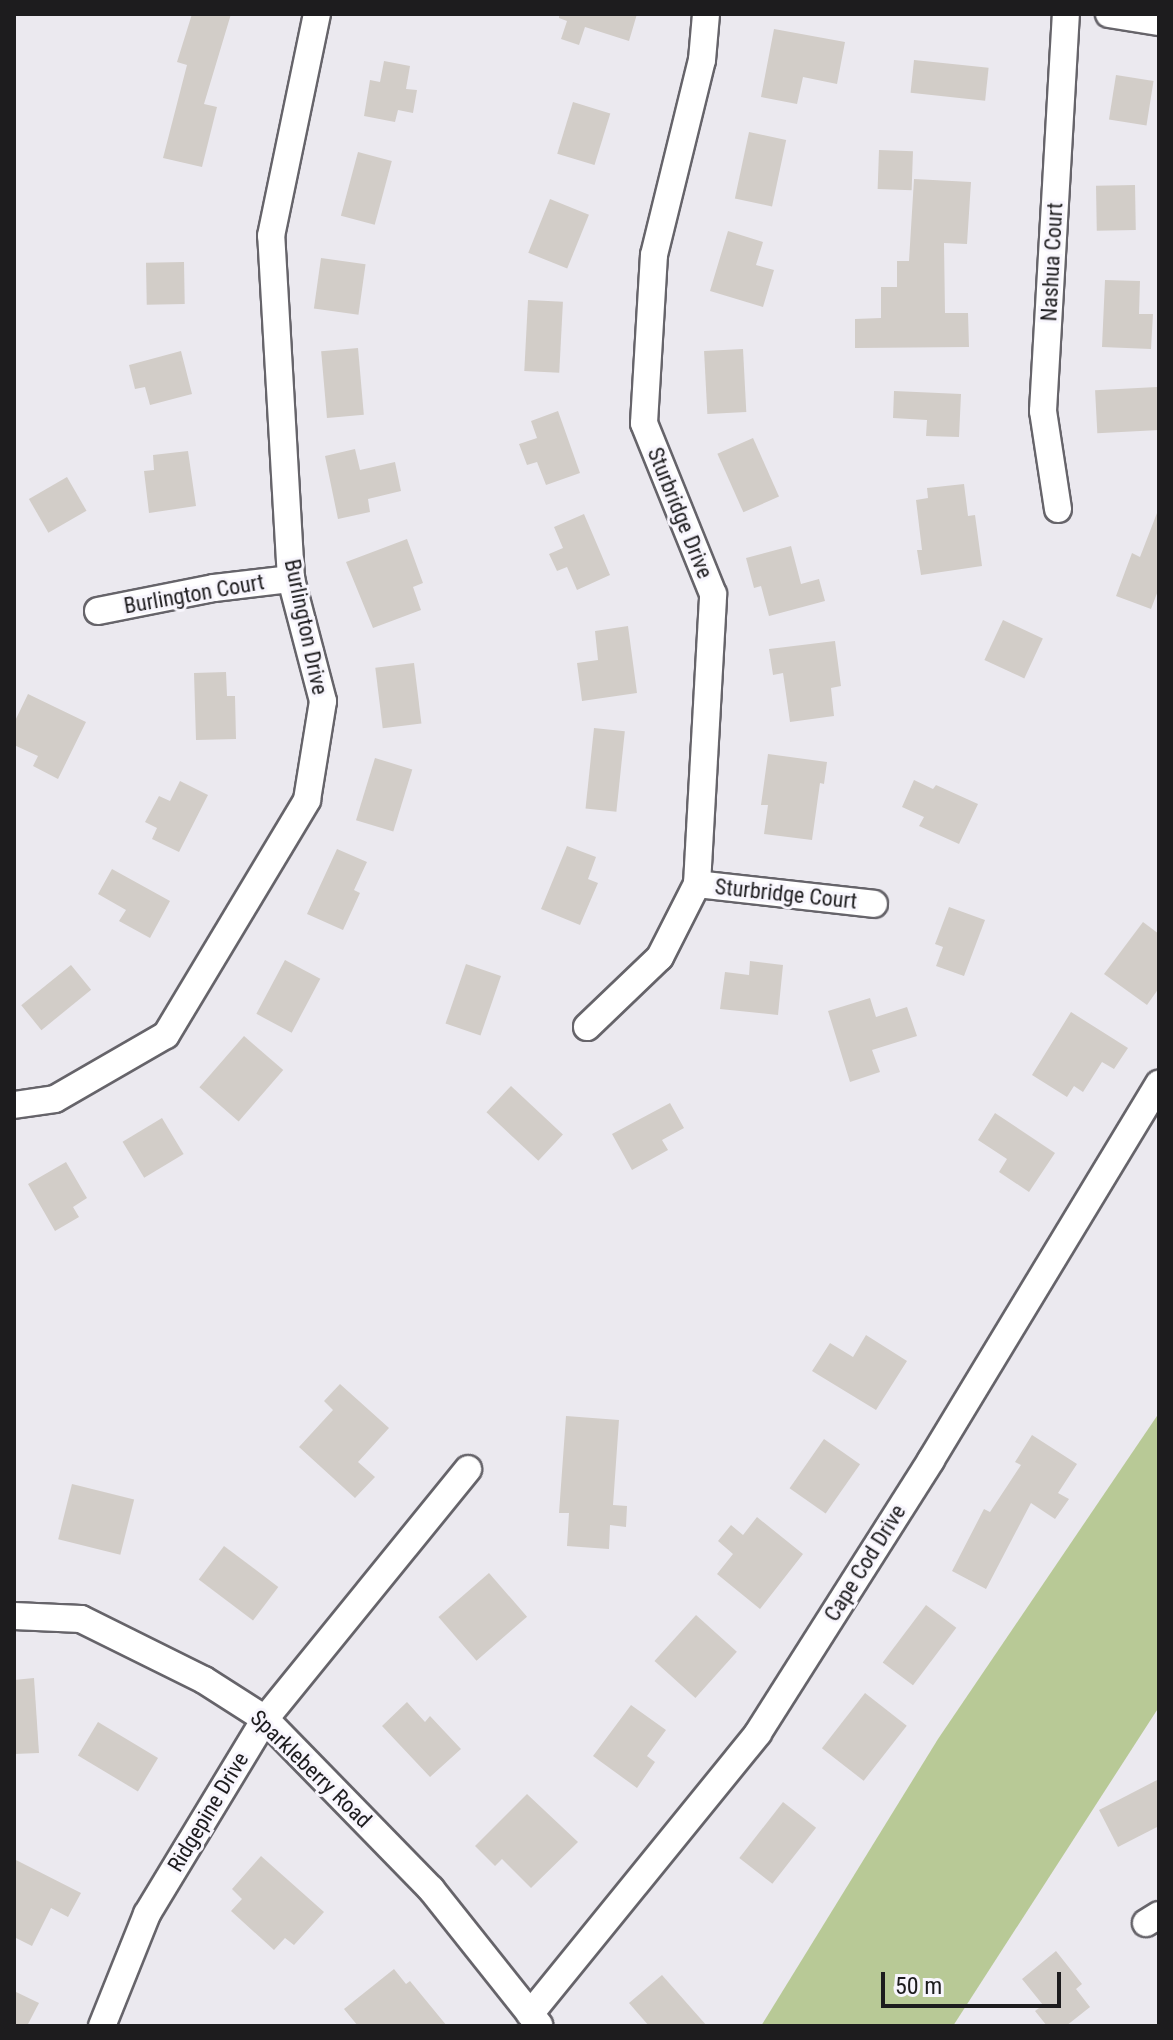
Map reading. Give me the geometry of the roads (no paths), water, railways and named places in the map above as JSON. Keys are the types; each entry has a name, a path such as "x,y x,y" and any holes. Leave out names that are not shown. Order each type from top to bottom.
{"street":[{"name":"Burlington Drive","path":"14,1105 55,1099 166,1035 307,800 323,701 291,579 271,236 317,14"},
{"name":"Sturbridge Drive","path":"587,1027 660,957 697,884 713,594 644,423 654,255 702,60 706,14"},
{"name":"Nashua Court","path":"1058,509 1043,411 1066,14"},
{"path":"1109,14 1159,22"},
{"name":"Burlington Court","path":"98,611 214,588 291,579"},
{"name":"Sturbridge Court","path":"697,884 874,904"},
{"name":"Cape Cod Drive","path":"535,2020 758,1733 931,1460 1159,1084"},
{"name":"Ridgepine Drive","path":"102,2026 147,1914 265,1719 468,1469"},
{"name":"Sparkleberry Road","path":"14,1616 81,1619 204,1680 265,1719 431,1889 535,2020"}]}
